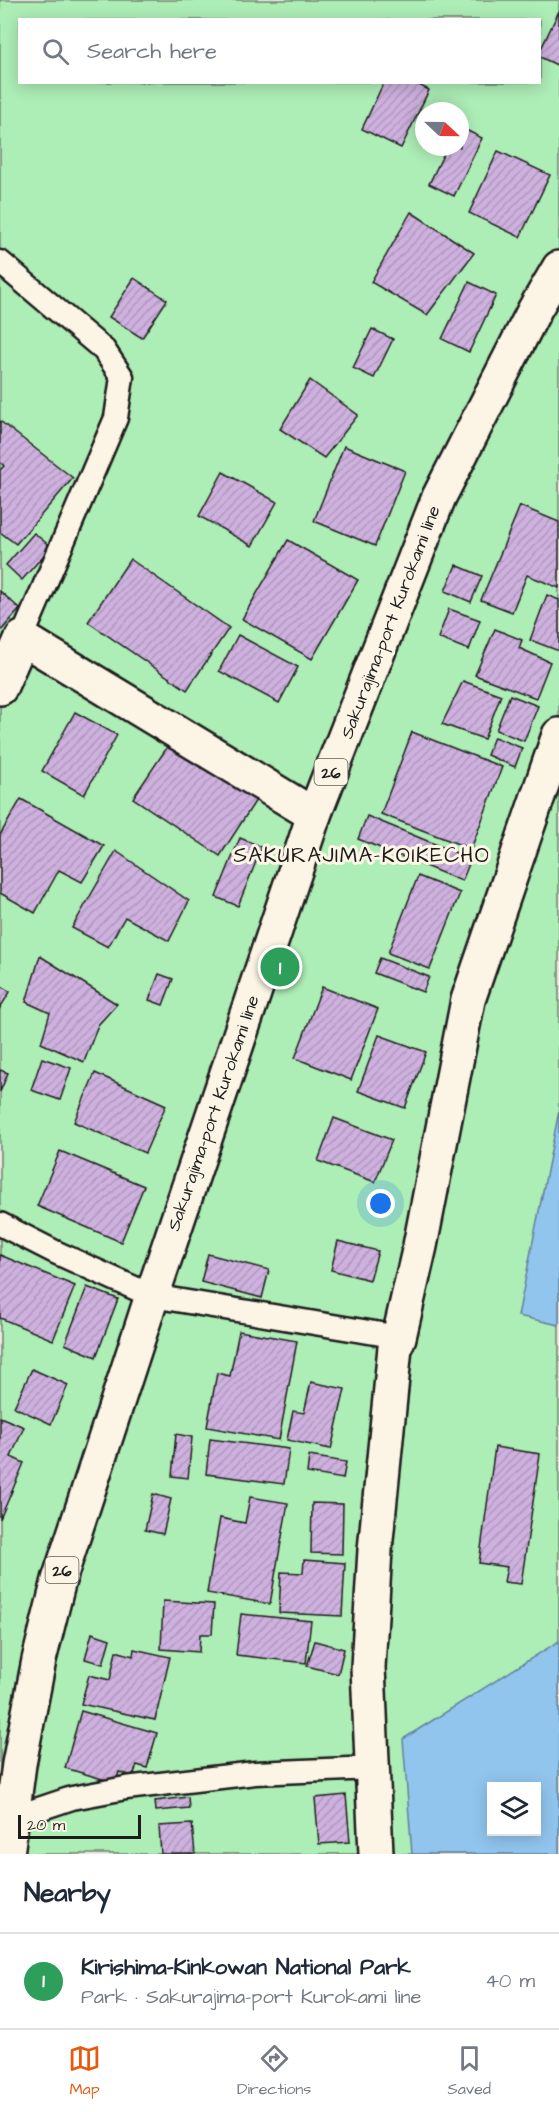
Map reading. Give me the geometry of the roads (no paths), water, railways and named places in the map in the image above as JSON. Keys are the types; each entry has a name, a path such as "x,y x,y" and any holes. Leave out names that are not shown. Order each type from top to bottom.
{"main road":[{"name":"Sakurajima-port Kurokami line","path":"7,1842 39,1660 59,1580 314,815 439,497 535,309 559,268"},
{"path":"0,688 22,638 314,815"},
{"path":"376,1854 369,1667 375,1562 395,1347 420,1246 468,999 559,735"}],"lane":[{"path":"0,262 104,350 122,377 116,418 22,638"},
{"path":"0,1224 152,1296 399,1337"},
{"path":"7,1842 72,1798 126,1788 255,1773 373,1768"}],"water":[{"path":"559,1111 559,1325 518,1316"},
{"path":"559,1641 559,1854 412,1854 403,1739"}],"place":[{"name":"Kirishima-Kinkowan National Park","path":"280,967"}],"district":[{"name":"SAKURAJIMA-KOIKECHO","path":"362,855"}]}
